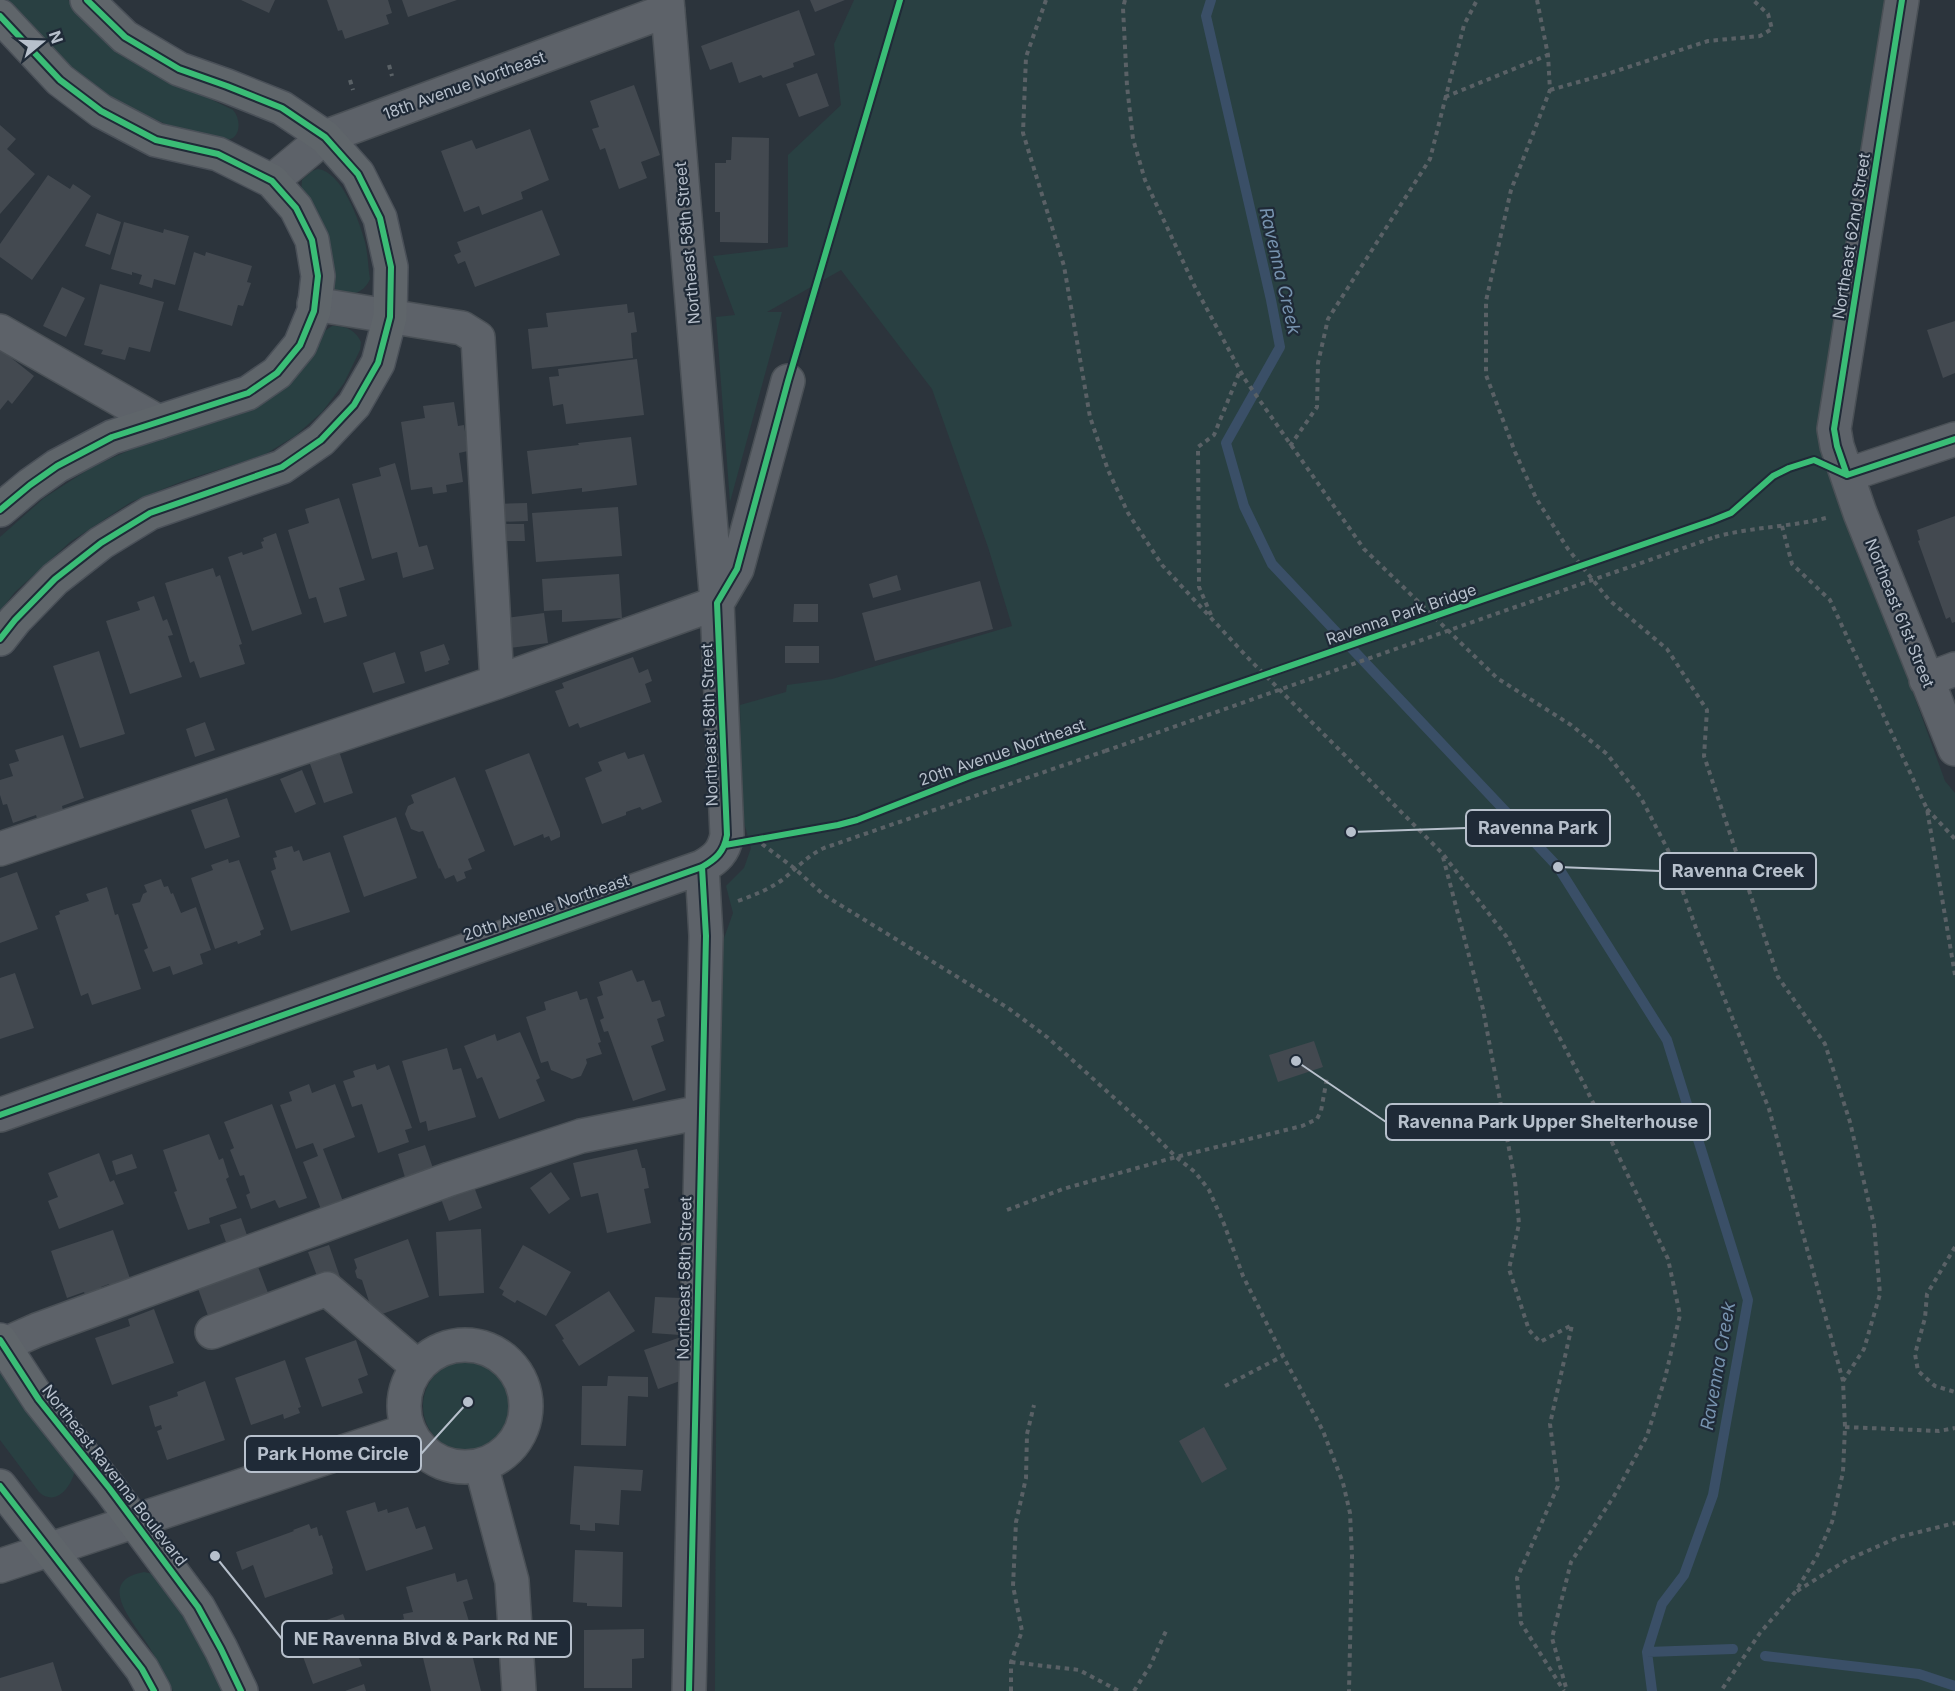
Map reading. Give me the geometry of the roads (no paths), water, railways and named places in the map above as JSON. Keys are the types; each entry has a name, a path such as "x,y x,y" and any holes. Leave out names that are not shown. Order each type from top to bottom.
{"main road":[{"path":"0,639 55,579 101,543 150,513 282,467 321,440 354,405 378,363 390,317 392,267 380,218 358,174 325,137 282,108 179,69 125,37 87,0"},
{"path":"0,16 60,80 100,111 156,140 219,154 272,181 296,208 312,240 318,276 314,311 300,345 277,373 248,393 112,437 57,466 30,484 0,510"},
{"name":"Northeast Ravenna Boulevard","path":"2,1342 39,1400 198,1607 241,1691"},
{"path":"0,1486 142,1669 154,1691"}],"street":[{"name":"Northeast 62nd Street","path":"1847,475 1834,429 1902,0"},
{"name":"18th Avenue Northeast","path":"272,181 325,137 668,5"},
{"name":"Northeast 58th Street","path":"668,5 717,603 727,836 727,850 706,936 689,1691"},
{"path":"314,304 462,328 478,338 497,682"},
{"path":"0,331 159,422"},
{"path":"0,849 497,682 717,603 737,569 788,381"},
{"path":"1847,475 1955,439"},
{"name":"Northeast 61st Street","path":"1847,475 1860,513 1941,674 1955,749"},
{"name":"20th Avenue Northeast","path":"0,1115 727,850"},
{"path":"2,1342 450,1179 570,1139 702,1112"},
{"path":"212,1332 327,1290 418,1367"},
{"path":"474,1345 494,1351 511,1364 522,1382 526,1403 524,1423 515,1442 500,1457 481,1465 459,1467 438,1461 420,1448 409,1430 404,1413 409,1382 418,1367 433,1353 453,1346 474,1345"},
{"path":"0,1566 409,1430"},
{"path":"481,1465 512,1581 519,1691"}],"waterway":[{"name":"Ravenna Creek","path":"1211,0 1206,16 1280,347 1226,443 1244,506 1272,564 1558,867 1667,1040 1748,1300 1713,1495 1684,1575 1662,1604 1647,1652 1652,1691"},
{"name":"Ravenna Creek","path":"1647,1652 1733,1649"},
{"name":"Ravenna Creek","path":"1765,1656 1919,1674 1955,1686"}],"place":[{"name":"Ravenna Park","path":"1351,832"},
{"name":"Ravenna Creek","path":"1558,867"},
{"name":"Ravenna Park Upper Shelterhouse","path":"1296,1061"},
{"name":"Park Home Circle","path":"468,1402"},
{"name":"NE Ravenna Blvd & Park Rd NE","path":"215,1556"}]}
